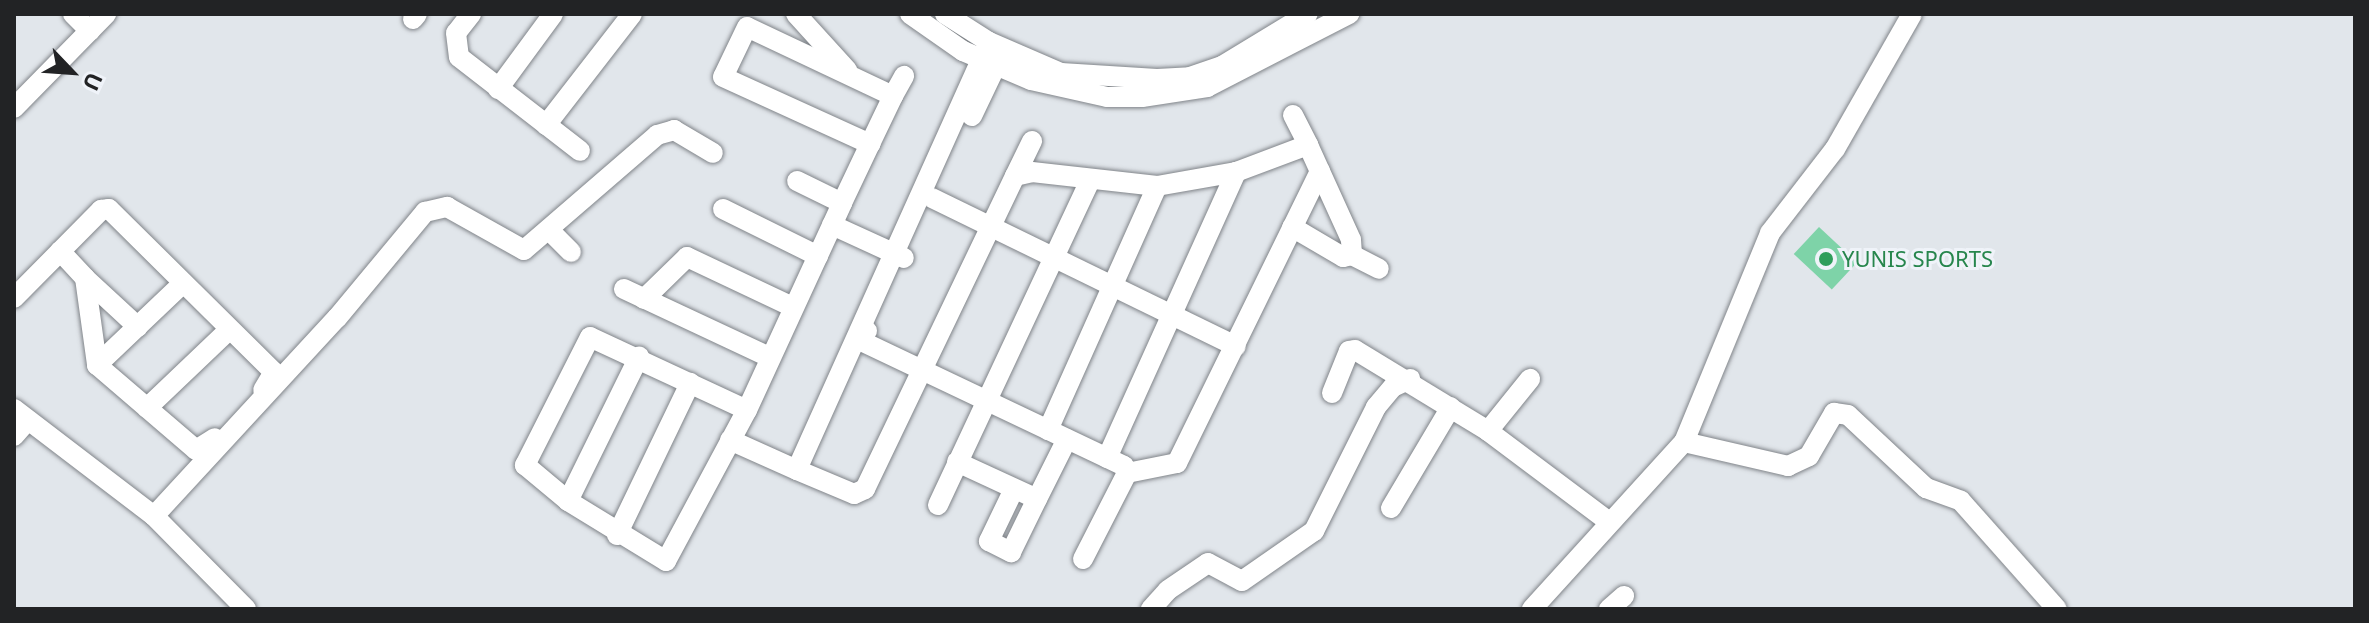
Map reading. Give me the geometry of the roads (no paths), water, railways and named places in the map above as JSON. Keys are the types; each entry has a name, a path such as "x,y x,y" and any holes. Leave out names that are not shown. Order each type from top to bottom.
{"street":[{"path":"73,14 90,31"},
{"path":"14,108 106,14"},
{"path":"471,14 454,43 459,57 580,151"},
{"path":"498,89 553,14"},
{"path":"546,125 632,14"},
{"path":"796,14 854,78"},
{"path":"910,14 992,54 1107,97 1177,86 1254,68 1346,15"},
{"path":"945,14 992,54"},
{"path":"1177,86 1222,66 1308,14"},
{"path":"1532,609 1608,521 1684,442 1770,233 1835,149 1912,14"},
{"path":"870,144 723,77 747,27 893,96"},
{"path":"899,256 932,198 992,54"},
{"path":"747,410 599,339 587,339 529,453 527,471 617,535 666,561 747,410 769,357 904,76"},
{"path":"797,470 968,109"},
{"path":"1293,115 1351,240 1352,255"},
{"path":"154,516 434,207 447,207 518,250 530,247 657,135 674,130 713,153"},
{"path":"730,440 854,494 865,489 1032,141"},
{"path":"1015,176 1032,172 1090,181 1157,186 1236,172 1308,145"},
{"path":"859,340 1107,458 1127,473 1177,463 1320,171"},
{"path":"1107,458 1236,172"},
{"path":"797,181 842,203"},
{"path":"938,505 1090,181"},
{"path":"1048,430 1157,186"},
{"path":"932,198 1052,258 1174,313 1236,346"},
{"path":"14,298 101,210 109,209 277,379"},
{"path":"723,209 818,256"},
{"path":"832,225 899,256"},
{"path":"1292,227 1343,257 1352,255 1379,269"},
{"path":"549,230 571,252"},
{"path":"60,251 138,327"},
{"path":"644,299 687,257 793,307"},
{"path":"85,278 97,365 201,451 277,379"},
{"path":"97,365 183,283"},
{"path":"624,289 769,357"},
{"path":"147,408 229,330"},
{"path":"1332,393 1352,349 1410,379 1488,431 1608,521"},
{"path":"568,501 639,357"},
{"path":"1151,609 1168,590 1208,563 1242,581 1314,531 1376,407 1393,387 1410,379"},
{"path":"1488,431 1530,379"},
{"path":"617,535 690,383"},
{"path":"1391,508 1451,407"},
{"path":"1684,442 1788,466 1809,456 1834,413 1848,415 1926,488 1961,501 2057,609"},
{"path":"19,421 154,516 246,609"},
{"path":"1014,489 989,541 1011,552 1067,439"},
{"path":"957,462 1037,499"},
{"path":"1083,559 1127,473"}],"place":[{"name":"YUNIS SPORTS","path":"1826,259"}]}
